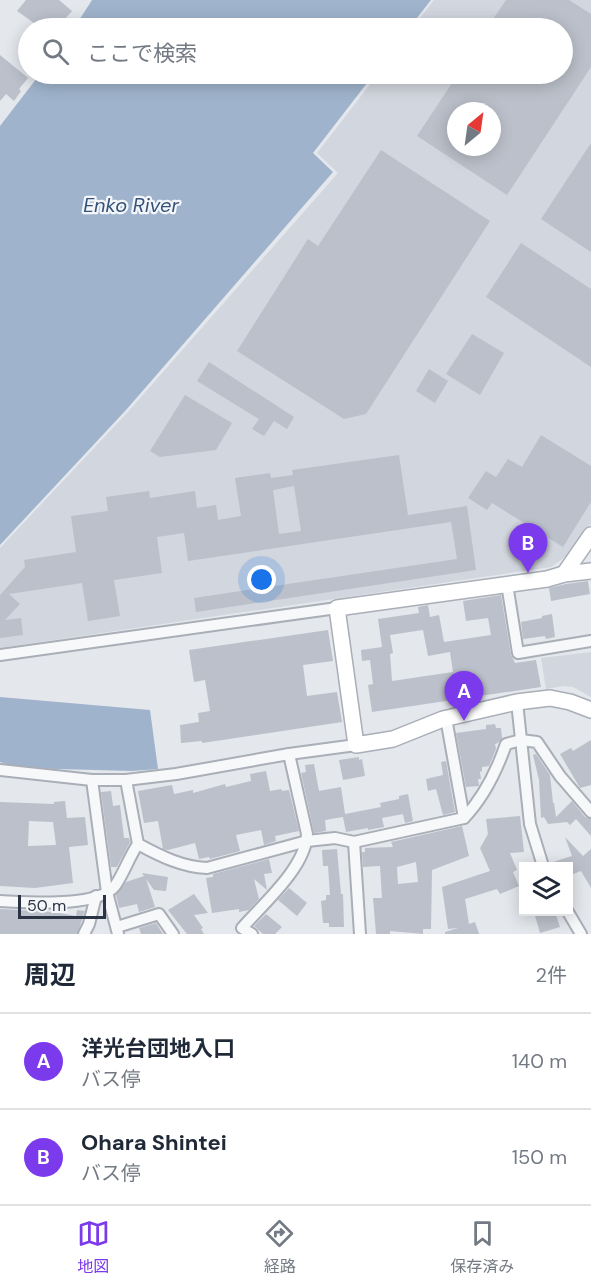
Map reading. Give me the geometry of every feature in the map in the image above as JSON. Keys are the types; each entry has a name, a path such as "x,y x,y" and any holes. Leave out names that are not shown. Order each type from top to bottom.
{"street":[{"path":"564,574 591,535"},
{"path":"0,655 507,585 591,571"},
{"path":"507,585 518,653 591,641"},
{"path":"337,608 356,745"},
{"path":"0,770 92,780 126,780 393,740 446,718 517,702 550,698 591,710"},
{"path":"517,702 530,824 541,862"},
{"path":"446,718 464,818"},
{"path":"138,844 192,868 207,868 307,841 335,838 354,842 464,818 500,763 506,744 521,740 537,742 560,776 591,812"},
{"path":"252,934 242,928 289,875 300,859 307,841 289,754"},
{"path":"92,780 101,894 118,930 159,914 173,934"},
{"path":"0,901 48,903 77,901 101,894 114,887 138,844 126,780"},
{"path":"354,842 360,934"},
{"path":"84,934 101,894"},
{"path":"570,916 581,934"}],"shaded area":[{"path":"434,0 591,0 591,523 572,552 551,567 0,648 0,548 127,413 338,173 317,153 370,84 573,84 573,18 420,18"},
{"path":"591,652 591,697 573,687 546,689 541,658"}],"water":[{"path":"92,0 431,0 417,18 80,18"},
{"name":"Enko River","path":"32,84 366,84 313,153 333,172 126,410 0,545 0,126"},
{"path":"0,697 150,710 158,769 132,771 19,768 0,762"}],"building":[{"path":"26,0 59,0 72,11 66,18 27,18 17,11"},
{"path":"506,0 569,0 591,14 591,67 507,195 448,156 501,156 501,102 447,102 447,156 417,136 451,84 573,84 573,18 494,18"},
{"path":"0,55 18,70 18,84 23,84 14,101 6,94 0,101"},
{"path":"591,143 591,252 541,219"},
{"path":"381,150 490,221 366,414 344,419 237,351 308,239 318,246"},
{"path":"521,243 591,289 591,367 486,297"},
{"path":"472,334 504,353 480,395 446,374"},
{"path":"209,362 294,417 287,429 274,421 264,436 252,429 259,419 197,381"},
{"path":"429,369 448,381 435,403 416,391"},
{"path":"185,395 232,423 216,450 160,457 150,451"},
{"path":"541,435 591,466 591,502 563,547 492,503 487,510 468,498 486,471 496,477 508,459 522,467"},
{"path":"399,455 408,515 467,506 476,570 196,612 194,598 457,559 451,522 188,561 184,533 157,537 162,573 114,580 120,616 88,621 82,583 9,594 20,604 5,620 21,618 23,635 0,638 0,595 25,567 24,560 76,552 71,516 108,511 106,497 149,491 150,498 195,491 197,508 216,505 218,520 241,516 235,478 270,473 271,478 293,475 292,470","holes":["294,486 301,531 279,534 273,490"]},
{"path":"588,581 590,594 551,601 549,588"},
{"path":"501,595 511,655 515,663 536,660 541,687 372,712 368,685 373,684 370,660 362,661 361,650 382,647 378,619 419,613 418,607 428,605 430,617 439,615 444,642 491,635 488,618 466,621 463,601","holes":["423,630 428,656 450,652 453,672 392,681 390,654 393,653 390,635"]},
{"path":"552,614 555,637 523,639 521,622"},
{"path":"328,630 333,661 303,665 307,696 337,692 342,722 202,743 202,741 181,743 180,725 199,722 198,713 210,711 205,680 194,682 189,650"},
{"path":"495,724 496,728 501,728 502,738 495,744 496,749 489,766 482,767 481,779 478,779 479,786 466,787 456,733 486,729 486,725"},
{"path":"591,740 591,785 580,788 560,754 571,748 573,751"},
{"path":"536,754 550,775 556,817 572,801 585,817 591,819 591,836 576,819 570,825 567,822 548,824 544,817 541,818 539,780 533,755"},
{"path":"359,757 359,760 362,759 365,776 343,780 339,760"},
{"path":"446,761 455,812 443,815 436,789 428,791 426,779 443,775 441,762"},
{"path":"314,764 319,791 341,787 345,814 381,807 380,803 399,799 399,796 408,794 413,821 405,823 403,814 382,818 384,827 346,832 343,817 325,820 326,831 314,833 301,773 306,772 305,765"},
{"path":"266,771 270,791 289,790 299,831 275,836 276,841 264,845 261,830 236,835 240,851 210,859 209,857 199,859 195,843 168,850 163,849 158,821 144,823 138,791 172,785 174,794 193,790 193,793 225,784 226,787 251,781 250,774"},
{"path":"111,791 113,806 120,805 124,838 129,838 130,842 117,867 111,867 101,792"},
{"path":"65,801 67,818 85,817 88,845 69,847 73,883 35,888 0,886 0,802 54,804 54,802","holes":["29,821 53,822 56,845 28,846"]},
{"path":"520,816 524,852 510,853 517,870 513,872 519,886 500,894 497,889 465,899 469,924 475,922 479,934 445,934 445,932 458,928 448,929 442,887 490,871 480,848 488,834 486,819"},
{"path":"462,826 469,856 432,870 431,929 423,929 423,934 390,931 390,934 376,934 373,898 382,898 380,866 363,867 362,852 365,852 365,848 393,847 391,842","holes":["416,862 418,882 398,884 397,867"]},
{"path":"565,837 583,856 591,849 591,888 581,871 573,874 573,862 553,862 572,856"},
{"path":"337,849 341,894 343,894 344,927 329,927 329,923 323,923 321,901 326,900 326,895 330,895 328,866 323,866 322,850"},
{"path":"269,859 272,873 264,874 267,890 254,879 259,899 249,910 239,912 239,909 212,913 206,878 213,877 213,874"},
{"path":"142,873 168,877 166,891 154,890 146,879 155,907 139,912 137,904 119,908 116,895 126,882 144,876"},
{"path":"289,888 307,903 297,916 278,900"},
{"path":"194,894 208,913 194,915 203,928 201,929 204,934 187,934 168,910"},
{"path":"0,909 54,912 76,916 77,910 85,911 77,934 0,934"},
{"path":"266,914 282,927 275,934 263,934 254,926"},
{"path":"535,916 556,916 560,927 540,933"},
{"path":"156,923 163,934 141,934 139,928"}],"place":[{"name":"Ohara Shintei","path":"528,573"},
{"name":"洋光台団地入口","path":"464,721"}]}
